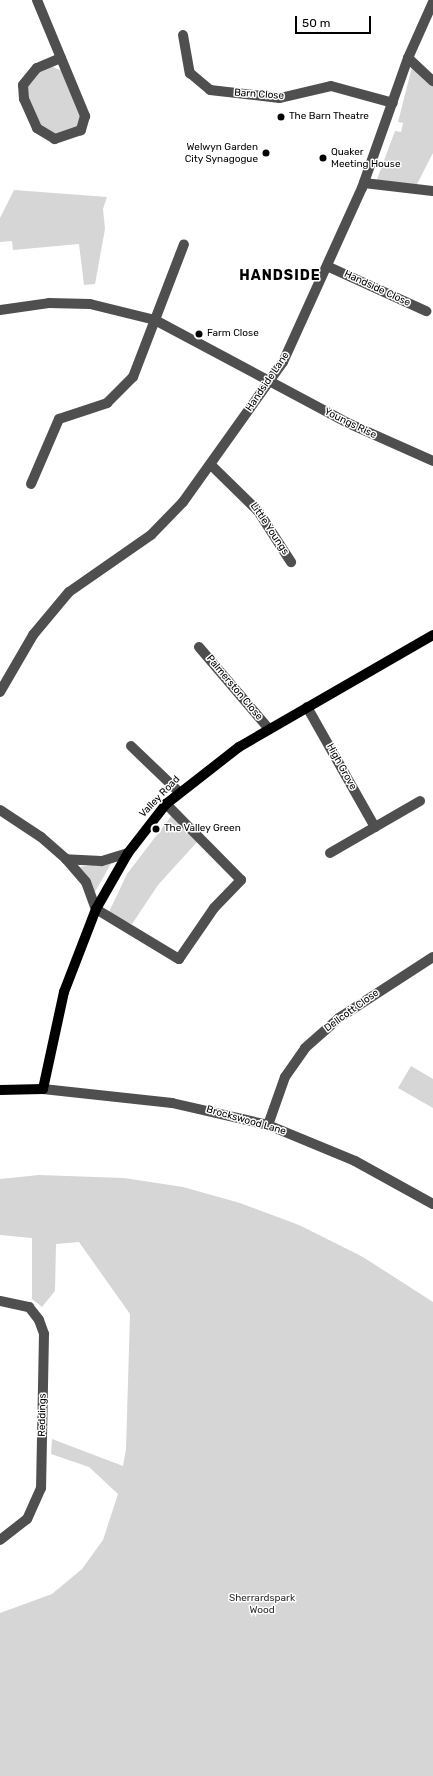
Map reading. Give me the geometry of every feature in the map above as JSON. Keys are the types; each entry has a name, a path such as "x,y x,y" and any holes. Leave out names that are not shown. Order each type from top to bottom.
{"main road":[{"name":"Valley Road","path":"43,1089 64,992 96,909 128,853 166,804 215,763 269,729 433,635"},
{"path":"0,1090 43,1089"}],"street":[{"path":"37,0 61,58 86,123 81,130 54,139 37,128 24,99 23,85 37,68 61,58"},
{"name":"Handside Lane","path":"0,692 33,635 65,597 90,575 151,535 183,502 270,381 293,343 329,267 364,183 408,58 433,2"},
{"name":"Barn Close","path":"183,35 190,73 210,90 280,98 331,86 393,103"},
{"path":"408,58 433,81"},
{"path":"364,183 433,191"},
{"path":"31,484 59,419 107,403 126,388 156,320 184,244"},
{"name":"Handside Close","path":"329,267 426,311"},
{"name":"Youngs Rise","path":"0,310 49,303 90,304 156,320 350,424 433,461"},
{"name":"Little Youngs","path":"211,465 258,510 291,562"},
{"name":"Palmerston Close","path":"199,647 269,729"},
{"name":"High Grove","path":"307,707 375,827"},
{"path":"131,746 179,792"},
{"path":"330,853 420,801"},
{"path":"0,810 41,837 66,859 86,882 96,909 179,959 214,908 241,880 166,804"},
{"path":"66,859 96,861 128,853"},
{"name":"Dellcott Close","path":"268,1126 285,1077 305,1048 339,1018 433,957"},
{"name":"Brockswood Lane","path":"43,1089 172,1103 268,1126 355,1161 433,1204"},
{"name":"Reddings","path":"0,1301 29,1307 40,1320 44,1334 41,1488 27,1519 0,1540"}],"green space":[{"path":"50,66 63,71 82,116 78,128 54,135 44,131 26,98 26,86 32,76"},
{"path":"412,67 433,85 433,153 416,186 376,182 395,131 401,132 403,123 398,122"},
{"path":"14,190 107,197 103,209 105,229 95,284 84,285 79,244 13,250 12,241 0,242 0,218"},
{"path":"172,815 197,842 158,885 132,924 108,914 127,874"},
{"path":"112,862 95,892 79,867"},
{"path":"411,1066 433,1079 433,1108 398,1088"},
{"name":"Sherrardspark Wood","path":"39,1175 124,1178 183,1187 240,1203 299,1225 363,1257 433,1302 433,1776 0,1776 0,1613 52,1594 82,1569 103,1540 118,1494 89,1467 51,1454 52,1439 123,1466 126,1449 130,1314 79,1242 56,1244 55,1291 42,1307 32,1299 32,1238 0,1235 0,1179"}],"place":[{"name":"The Barn Theatre","path":"281,117"},
{"name":"Welwyn Garden City Synagogue","path":"266,153"},
{"name":"Quaker Meeting House","path":"323,158"},
{"name":"Farm Close","path":"199,334"},
{"name":"The Valley Green","path":"156,829"}],"district":[{"name":"HANDSIDE","path":"280,276"}]}
